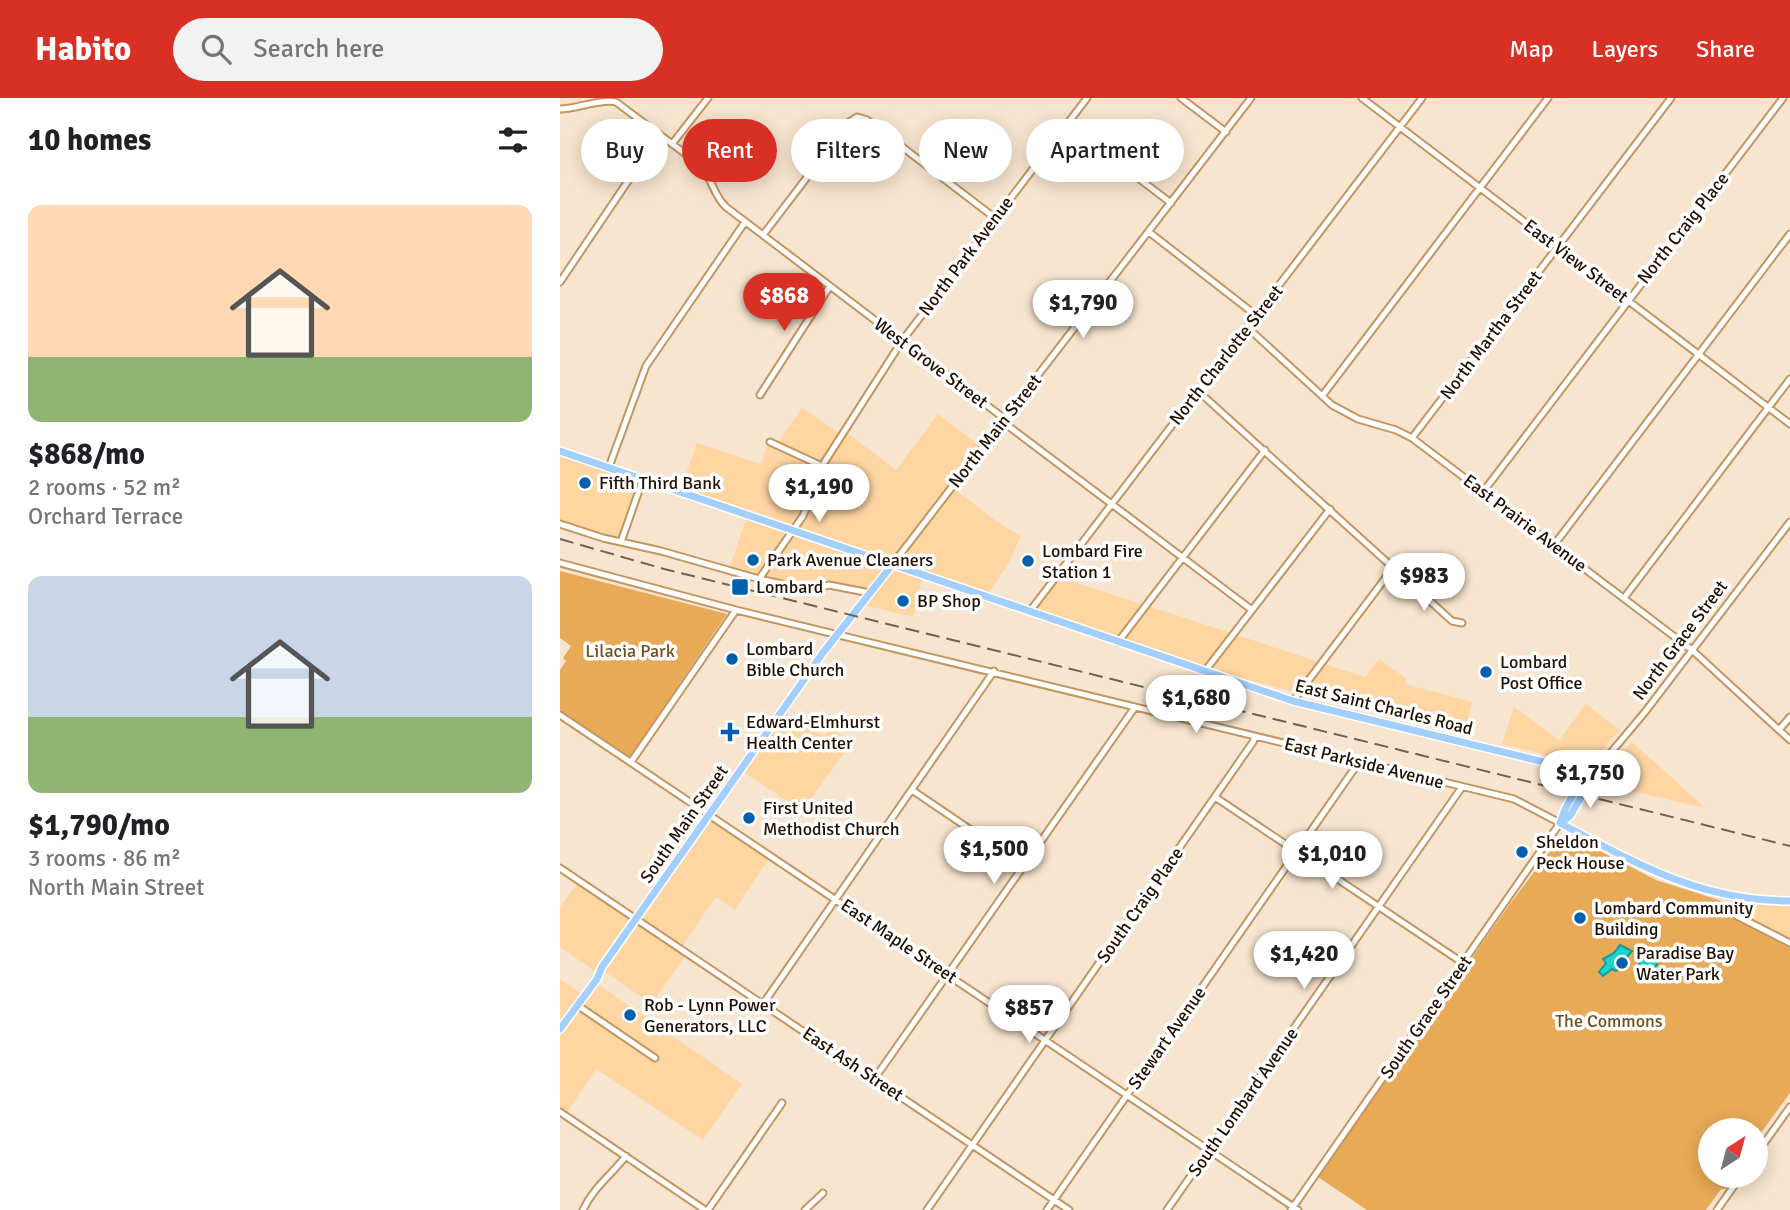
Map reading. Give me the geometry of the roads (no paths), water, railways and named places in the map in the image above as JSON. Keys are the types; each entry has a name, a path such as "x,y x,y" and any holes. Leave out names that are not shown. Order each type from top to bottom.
{"main road":[{"name":"East Saint Charles Road","path":"560,451 1293,701 1593,774"},
{"name":"South Main Street","path":"562,1024 597,979 602,967 837,633 892,565"},
{"name":"North Grace Street","path":"1560,823 1580,784 1593,774"},
{"path":"1560,823 1658,874 1691,886 1736,897 1790,901"}],"street":[{"path":"672,145 708,98"},
{"name":"North Park Avenue","path":"1071,119 1087,98"},
{"path":"1181,98 1226,132"},
{"name":"North Main Street","path":"892,565 1251,98"},
{"name":"East View Street","path":"1362,98 1790,424"},
{"name":"North Charlotte Street","path":"1030,611 1422,98"},
{"path":"1322,396 1548,98"},
{"name":"North Martha Street","path":"1412,438 1671,98"},
{"name":"North Craig Place","path":"1483,492 1784,99"},
{"name":"West Grove Street","path":"560,109 610,100 637,119"},
{"path":"763,235 849,122 857,117 867,120 995,218"},
{"name":"West Grove Street","path":"668,142 705,170 719,201 1252,610"},
{"name":"North Park Avenue","path":"758,579 803,516 822,466 902,341 1026,178"},
{"path":"560,282 627,182"},
{"path":"1143,182 1171,203"},
{"path":"609,467 646,366 746,222"},
{"path":"1149,232 1256,316"},
{"path":"1554,545 1790,234"},
{"path":"760,395 830,286"},
{"name":"East Prairie Avenue","path":"1248,327 1322,396 1349,415 1412,438 1624,598 1692,650 1790,740"},
{"path":"1624,598 1790,379"},
{"path":"1198,391 1452,621 1462,623"},
{"path":"770,442 822,466"},
{"path":"1118,642 1265,450"},
{"path":"621,542 643,479"},
{"path":"1205,671 1330,509"},
{"name":"North Grace Street","path":"1593,774 1790,522"},
{"path":"560,524 758,579 808,590 835,585 870,593"},
{"name":"East Parkside Avenue","path":"560,563 736,610 1514,799 1560,823"},
{"path":"1293,701 1393,568"},
{"path":"631,762 736,610"},
{"path":"763,1004 994,671"},
{"path":"875,1078 1135,708"},
{"name":"East Maple Street","path":"560,715 1294,1209"},
{"path":"1779,730 1790,718"},
{"name":"South Craig Place","path":"927,1210 1255,736"},
{"name":"Stewart Avenue","path":"1047,1210 1359,762"},
{"name":"South Lombard Avenue","path":"1167,1210 1462,787"},
{"path":"912,790 1024,866"},
{"path":"1215,797 1463,963"},
{"name":"South Grace Street","path":"1294,1209 1560,823"},
{"name":"East Ash Street","path":"560,868 1069,1210"},
{"path":"1736,897 1734,909 1737,916 1790,943"},
{"path":"577,1005 655,1058"},
{"path":"560,1112 707,1210 782,1103"},
{"path":"1768,1138 1790,1107"},
{"path":"583,1210 601,1181 612,1174 626,1156"},
{"path":"1717,1210 1733,1188"},
{"path":"804,1210 823,1193"}],"water":[{"path":"1620,945 1632,951 1621,964 1623,969 1612,969 1603,976 1599,972 1606,963 1603,959 1614,953"},
{"path":"1645,952 1660,959 1650,977 1636,969"}],"railway":[{"path":"560,539 664,569 1790,846"}],"place":[{"name":"Fifth Third Bank","path":"585,483"},
{"name":"Park Avenue Cleaners","path":"753,560"},
{"name":"Lombard Fire Station 1","path":"1028,561"},
{"name":"Lombard","path":"740,587"},
{"name":"BP Shop","path":"903,601"},
{"name":"Lombard Bible Church","path":"732,659"},
{"name":"Lombard Post Office","path":"1486,672"},
{"name":"Edward-Elmhurst Health Center","path":"730,732"},
{"name":"First United Methodist Church","path":"749,818"},
{"name":"Sheldon Peck House","path":"1522,852"},
{"name":"Lombard Community Building","path":"1580,918"},
{"name":"Paradise Bay Water Park","path":"1622,963"},
{"name":"Rob - Lynn Power Generators, LLC","path":"630,1015"}],"park label":[{"name":"Lilacia Park","path":"630,651"},
{"name":"The Commons","path":"1609,1021"}]}
